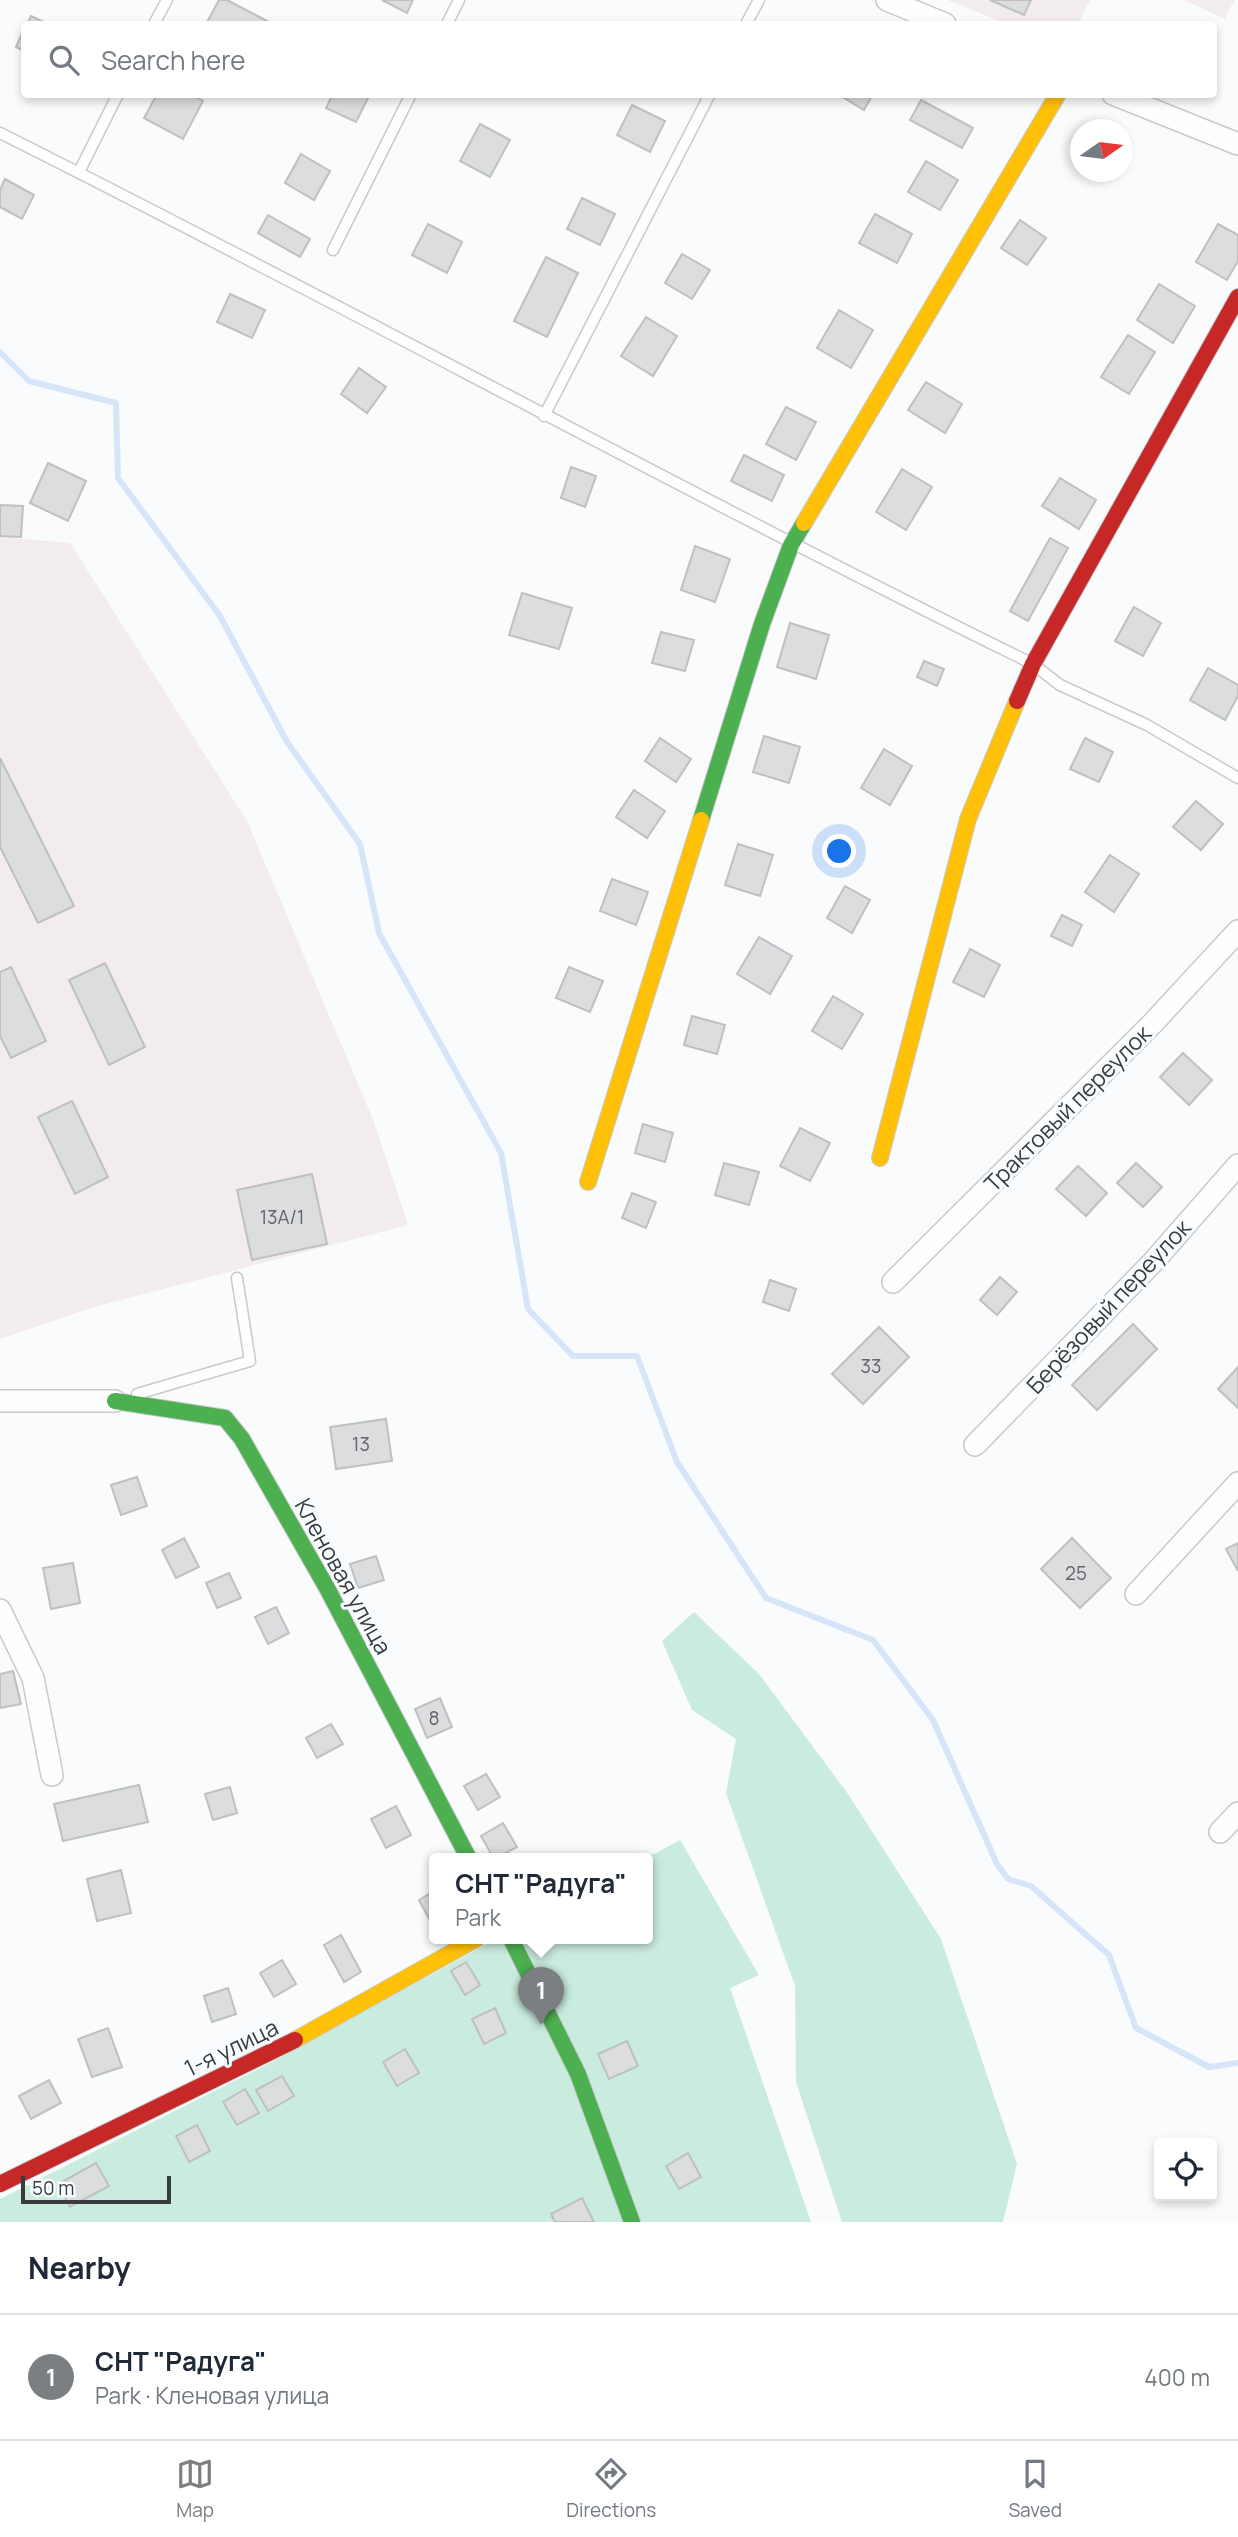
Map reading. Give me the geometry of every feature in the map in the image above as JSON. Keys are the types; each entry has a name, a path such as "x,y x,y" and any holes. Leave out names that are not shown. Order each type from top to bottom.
{"street":[{"path":"887,0 938,21"},
{"path":"588,1182 762,624 791,545 1056,98"},
{"path":"1124,98 1238,144"},
{"path":"880,1158 968,819 1033,664 1238,297"},
{"name":"Трактовый переулок","path":"893,1282 1152,1024 1238,931"},
{"name":"Берёзовый переулок","path":"975,1445 1154,1261 1238,1165"},
{"path":"0,1401 115,1401"},
{"name":"Кленовая улица","path":"115,1401 225,1418 242,1439 327,1588 466,1853"},
{"path":"1136,1594 1238,1483"},
{"path":"0,1610 33,1678 52,1775"},
{"path":"1220,1832 1238,1813"},
{"name":"1-я улица","path":"0,2184 288,2044 466,1944"},
{"path":"513,1944 578,2074 632,2222"}],"lane":[{"path":"156,21 167,0"},
{"path":"448,21 459,0"},
{"path":"748,21 758,0"},
{"path":"79,172 116,98"},
{"path":"333,250 409,98"},
{"path":"544,416 708,98"},
{"path":"0,133 791,545 1033,664 1060,685 1147,725 1238,778"},
{"path":"115,1401 250,1361 237,1278"}],"shaded area":[{"path":"948,0 1090,0 1080,21 999,21"},
{"path":"1184,0 1234,0 1225,19"},
{"path":"0,537 70,543 247,821 374,1122 408,1225 94,1307 0,1339"}],"green space":[{"path":"694,1612 759,1674 848,1794 941,1939 1017,2164 1003,2222 842,2222 796,2082 795,1986 726,1793 736,1739 692,1710 662,1641"},
{"path":"680,1840 759,1975 730,1988 811,2222 0,2222 0,2199 272,2062 487,1944 653,1944 653,1855"}],"building":[{"path":"219,0 227,0 267,21 208,21"},
{"path":"382,0 413,0 407,13"},
{"path":"990,0 1031,0 1024,15"},
{"path":"31,16 42,21 28,21"},
{"path":"21,36 21,50 16,47"},
{"path":"155,98 198,98 203,101 183,139 144,118"},
{"path":"331,98 368,98 356,122 326,108"},
{"path":"844,98 871,98 864,110"},
{"path":"921,100 973,128 962,148 910,120"},
{"path":"632,105 665,121 650,152 617,135"},
{"path":"480,124 510,140 490,177 460,161"},
{"path":"301,154 330,171 314,200 285,183"},
{"path":"926,161 958,180 940,210 908,192"},
{"path":"5,179 34,195 22,219 0,207 0,190"},
{"path":"582,198 615,214 600,245 567,229"},
{"path":"875,214 912,234 897,263 859,243"},
{"path":"268,215 310,239 300,257 258,233"},
{"path":"1020,220 1046,238 1027,265 1001,248"},
{"path":"428,224 462,242 447,273 412,255"},
{"path":"1218,224 1238,235 1238,261 1227,280 1196,262"},
{"path":"682,254 710,270 692,299 665,283"},
{"path":"546,257 578,273 547,337 514,321"},
{"path":"1159,284 1195,306 1173,343 1137,320"},
{"path":"230,294 265,310 252,338 217,322"},
{"path":"839,310 873,330 851,368 817,348"},
{"path":"646,317 677,336 653,376 621,356"},
{"path":"1128,335 1155,352 1129,394 1101,377"},
{"path":"359,368 386,387 367,413 341,394"},
{"path":"926,382 962,404 945,433 908,410"},
{"path":"786,407 816,422 796,460 766,444"},
{"path":"744,455 784,475 772,501 731,481"},
{"path":"48,463 86,481 68,521 30,503"},
{"path":"571,467 596,476 585,507 561,498"},
{"path":"902,469 932,487 906,530 876,512"},
{"path":"1060,478 1096,500 1079,529 1042,506"},
{"path":"0,505 23,506 21,537 0,536"},
{"path":"1050,538 1068,548 1028,621 1010,611"},
{"path":"695,546 730,559 715,602 681,590"},
{"path":"522,593 572,608 559,649 509,635"},
{"path":"1134,607 1161,623 1143,656 1115,641"},
{"path":"790,623 829,635 816,679 777,667"},
{"path":"661,632 694,640 685,671 652,663"},
{"path":"924,661 944,669 937,686 917,677"},
{"path":"1208,668 1238,685 1238,696 1225,720 1190,700"},
{"path":"764,736 800,747 789,783 753,772"},
{"path":"660,738 691,759 676,782 645,761"},
{"path":"1085,738 1113,752 1099,782 1070,769"},
{"path":"884,749 912,766 890,805 861,788"},
{"path":"0,758 74,906 38,923 0,847"},
{"path":"634,790 665,811 647,838 616,817"},
{"path":"1196,801 1223,824 1201,850 1173,827"},
{"path":"738,844 773,855 760,896 725,885"},
{"path":"1110,855 1139,874 1114,912 1085,892"},
{"path":"612,879 648,892 636,925 600,911"},
{"path":"845,886 870,900 852,933 827,918"},
{"path":"1062,915 1082,925 1072,946 1051,936"},
{"path":"759,937 792,956 770,994 737,974"},
{"path":"970,949 1000,965 984,997 953,982"},
{"path":"105,963 145,1047 109,1065 69,980"},
{"path":"11,967 46,1041 11,1058 0,1036 0,972"},
{"path":"569,967 603,981 590,1012 556,998"},
{"path":"833,996 863,1014 842,1049 812,1031"},
{"path":"692,1016 725,1025 717,1054 684,1045"},
{"path":"1183,1053 1212,1080 1189,1105 1160,1077"},
{"path":"72,1101 108,1177 75,1194 38,1117"},
{"path":"643,1124 673,1133 665,1162 635,1153"},
{"path":"800,1128 830,1143 810,1181 780,1166"},
{"path":"724,1163 759,1172 749,1205 715,1195"},
{"path":"1136,1163 1162,1187 1143,1207 1117,1183"},
{"path":"1078,1166 1107,1193 1086,1216 1056,1189"},
{"path":"312,1174 327,1244 252,1260 237,1190"},
{"path":"632,1193 656,1202 646,1228 622,1218"},
{"path":"1000,1277 1017,1292 997,1315 980,1300"},
{"path":"770,1280 796,1289 789,1311 763,1302"},
{"path":"1133,1324 1157,1349 1097,1410 1072,1385"},
{"path":"879,1327 909,1357 863,1404 832,1374"},
{"path":"1238,1367 1238,1408 1218,1389"},
{"path":"386,1419 392,1461 336,1469 330,1427"},
{"path":"137,1477 147,1506 121,1515 111,1485"},
{"path":"184,1538 199,1567 176,1578 162,1550"},
{"path":"1072,1538 1111,1578 1080,1608 1041,1569"},
{"path":"1238,1543 1238,1571 1226,1549"},
{"path":"376,1556 384,1580 358,1588 350,1564"},
{"path":"73,1563 80,1603 51,1609 43,1568"},
{"path":"229,1573 241,1598 217,1608 206,1583"},
{"path":"276,1607 289,1633 268,1644 255,1617"},
{"path":"13,1671 21,1704 0,1708 0,1674"},
{"path":"440,1698 452,1727 427,1738 415,1709"},
{"path":"331,1724 343,1744 317,1758 306,1738"},
{"path":"486,1774 500,1797 478,1810 464,1786"},
{"path":"139,1785 148,1822 63,1841 54,1804"},
{"path":"230,1787 237,1813 213,1820 205,1794"},
{"path":"396,1806 411,1835 386,1848 371,1819"},
{"path":"503,1823 517,1847 506,1853 491,1853 481,1836"},
{"path":"121,1870 131,1913 97,1921 87,1879"},
{"path":"429,1894 429,1919 419,1900"},
{"path":"341,1935 361,1972 344,1982 324,1945"},
{"path":"282,1960 296,1984 274,1997 260,1973"},
{"path":"466,1962 480,1985 465,1995 451,1971"},
{"path":"228,1988 236,2014 212,2022 204,1996"},
{"path":"495,2008 506,2033 484,2044 472,2019"},
{"path":"108,2028 122,2067 92,2077 78,2039"},
{"path":"627,2041 638,2066 609,2079 598,2054"},
{"path":"405,2049 419,2073 397,2086 383,2062"},
{"path":"282,2076 294,2096 268,2111 256,2090"},
{"path":"49,2080 61,2103 31,2119 19,2096"},
{"path":"245,2089 259,2113 237,2125 223,2102"},
{"path":"197,2125 210,2151 189,2162 176,2136"},
{"path":"688,2153 701,2177 679,2189 666,2166"},
{"path":"96,2163 109,2186 70,2207 58,2184"},
{"path":"582,2198 594,2222 555,2222 551,2214"}],"waterway":[{"path":"0,352 29,381 116,403 118,478 220,616 287,742 360,844 379,933 501,1153 528,1309 573,1356 637,1356 677,1462 766,1598 873,1640 933,1720 997,1864 1008,1879 1031,1886 1109,1955 1136,2028 1209,2067 1238,2063"}],"traffic: fast":[{"path":"701,820 762,624 791,545 804,523"},
{"path":"115,1401 225,1418 242,1439 327,1588 466,1853"},
{"path":"513,1944 578,2074 632,2222"}],"traffic: slow":[{"path":"804,523 1056,98"},
{"path":"880,1158 968,819 1017,701"},
{"path":"588,1182 701,820"},
{"path":"295,2040 467,1944"}],"traffic: jam":[{"path":"1017,701 1033,664 1238,297"},
{"path":"0,2184 295,2040"}],"place":[{"name":"СНТ \"Радуга\"","path":"541,2025"}]}
